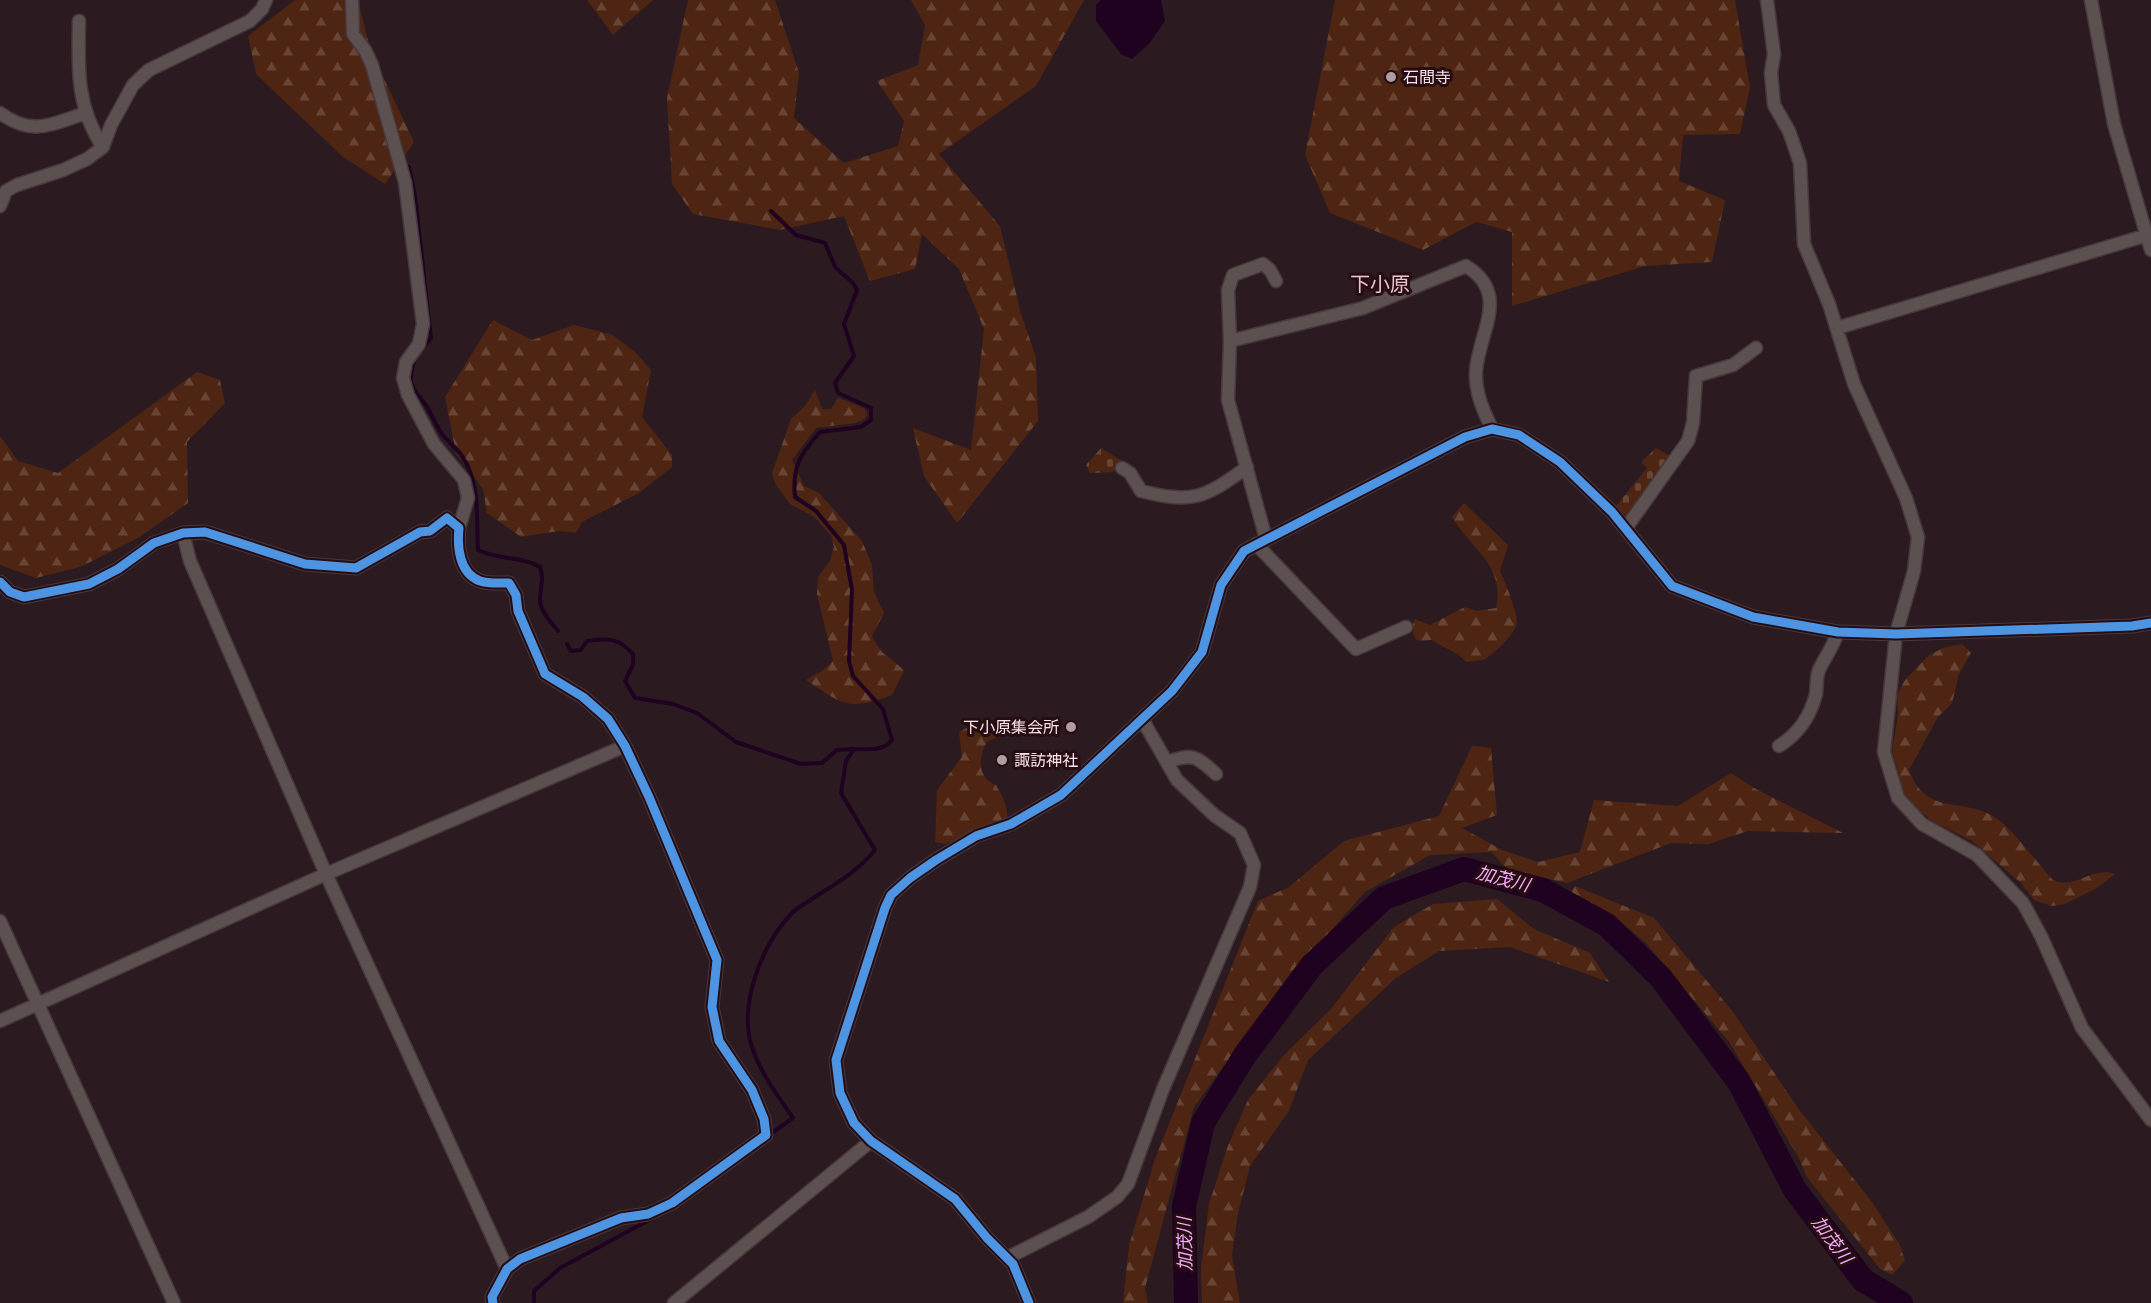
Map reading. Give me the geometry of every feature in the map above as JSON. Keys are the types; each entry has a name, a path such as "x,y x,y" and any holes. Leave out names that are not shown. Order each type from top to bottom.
{"street":[{"path":"1,202 6,191 17,185 63,170 87,159 103,147 111,125 133,86 149,70 250,21 262,9 266,0"},
{"path":"352,0 353,34 365,50 372,65 405,182 423,324 419,344 406,362 403,378 408,395 434,444 465,480 468,498 459,528 457,546 462,562 470,574 481,582 509,583 516,595 518,610 545,674 583,697 608,719 625,746 717,960 712,1007 719,1041 752,1090 764,1119 766,1135 672,1203 648,1214 621,1218 520,1259 507,1269 492,1297 493,1303"},
{"path":"1767,0 1774,54 1771,73 1774,105 1789,131 1800,162 1804,244 1837,328 1854,384 1906,498 1918,537 1914,572 1896,633 1884,752 1898,798 1922,824 1977,855 2023,903 2041,936 2082,1028 2151,1120"},
{"path":"2091,0 2114,124 2149,234 2151,250"},
{"path":"79,21 78,76 89,126 103,147"},
{"path":"0,113 16,124 38,129 86,113"},
{"path":"1837,328 2149,234"},
{"path":"1276,281 1270,270 1263,264 1233,275 1228,290 1230,341 1228,400 1247,467 1261,542 1356,649 1406,627"},
{"path":"1230,341 1363,308 1466,266 1480,274 1487,285 1492,305 1476,370 1477,394 1492,429"},
{"path":"1626,528 1688,441 1693,423 1696,376 1733,365 1756,348"},
{"path":"1029,1303 1013,1264 955,1199 871,1141 854,1123 843,1100 836,1060 891,895 910,878 976,836 1011,824 1061,795 1172,691 1202,652 1221,585 1244,551 1465,437 1492,429 1519,435 1560,462 1626,528 1672,586 1753,617 1838,632 1896,633 2132,626 2151,623"},
{"path":"1122,468 1130,473 1141,490 1188,499 1216,490 1247,467"},
{"path":"0,582 10,592 24,597 89,584 118,569 154,543 183,534 205,532 305,564 356,568 420,532 430,531 447,518 459,528"},
{"path":"183,534 190,561 326,874 507,1269"},
{"path":"1779,746 1806,721 1816,692 1819,670 1833,649 1838,632"},
{"path":"1007,1258 1088,1217 1117,1197 1128,1184 1162,1089 1250,887 1254,865 1240,833 1214,815 1177,780 1142,719"},
{"path":"0,1021 326,874 625,746"},
{"path":"1167,762 1188,756 1197,758 1216,774"},
{"path":"0,921 174,1303"},
{"path":"674,1303 871,1141"}],"green space":[{"path":"295,0 358,0 370,49 414,142 385,184 343,157 256,74 248,36"},
{"path":"587,0 653,0 613,35"},
{"path":"688,0 775,0 799,73 794,118 844,163 898,146 904,121 877,81 918,65 925,25 911,0 1084,0 1036,86 939,154 1000,226 1021,314 1036,357 1038,421 957,523 924,476 913,428 971,450 984,329 959,269 922,234 915,269 870,281 844,216 780,230 693,214 672,184 667,98"},
{"path":"1335,0 1735,0 1750,88 1740,134 1683,135 1679,181 1725,200 1712,262 1645,266 1512,306 1512,232 1476,222 1423,250 1330,213 1305,155"},
{"path":"493,320 532,340 574,325 613,335 635,352 651,370 642,417 672,455 672,467 639,493 582,522 576,533 559,531 521,537 487,513 483,489 456,453 445,397"},
{"path":"197,372 220,380 225,403 187,442 188,503 138,538 80,567 36,578 0,565 0,436 18,461 58,473"},
{"path":"815,390 822,409 831,409 838,398 864,408 867,414 865,419 856,423 816,428 792,460 804,486 819,493 862,541 872,565 874,592 884,613 872,636 883,652 904,671 892,695 865,703 846,703 838,700 806,680 822,671 833,661 817,594 818,577 830,561 834,547 831,535 813,516 790,504 775,483 772,473 791,419 805,406"},
{"path":"1101,448 1121,460 1113,472 1090,473 1086,465"},
{"path":"1656,448 1670,456 1628,518 1616,506 1647,468 1641,462"},
{"path":"1464,503 1508,545 1500,571 1517,620 1514,631 1495,652 1485,659 1466,662 1432,640 1418,641 1413,634 1415,619 1430,625 1465,607 1477,611 1496,608 1498,593 1491,569 1452,517"},
{"path":"1962,644 1971,653 1959,674 1952,703 1938,717 1909,770 1916,784 1934,800 1980,810 2000,821 2016,836 2053,880 2070,882 2098,873 2115,874 2097,888 2065,904 2052,906 2034,900 2021,883 1972,841 1934,822 1908,802 1899,786 1899,774 1892,751 1898,715 1897,695 1905,680 1928,656 1943,648"},
{"path":"976,723 1004,726 1008,732 987,742 981,760 982,772 990,782 996,785 1003,797 1007,820 945,844 935,842 937,790 962,757 959,732"},
{"path":"1472,746 1491,748 1497,815 1462,828 1502,850 1538,862 1580,852 1594,800 1678,806 1731,773 1754,788 1843,833 1748,831 1708,844 1671,843 1567,883 1508,870 1491,852 1430,855 1365,892 1281,987 1194,1107 1145,1288 1148,1303 1123,1303 1129,1245 1155,1159 1258,901 1289,887 1344,841 1439,816"},
{"path":"1575,886 1654,918 1733,1012 1800,1111 1872,1202 1900,1245 1905,1261 1892,1275 1880,1269 1806,1176 1799,1158 1729,1042 1645,942 1628,928 1569,894"},
{"path":"1497,899 1534,929 1590,953 1609,982 1510,947 1439,951 1396,978 1308,1060 1289,1111 1250,1166 1238,1213 1232,1255 1240,1303 1202,1303 1201,1268 1209,1204 1227,1148 1248,1100 1284,1055 1331,1009 1394,927 1433,904"}],"shaded area":[{"path":"1101,0 1161,0 1165,21 1149,44 1132,59 1121,54 1096,21 1096,5"}],"waterway":[{"path":"409,167 415,196 431,338 423,348"},
{"path":"769,1135 793,1118 765,1076 752,1047 748,1030 748,1013 756,976 771,941 792,913 847,876 875,850 841,793 846,761 854,749 879,748 892,740 883,709 853,676 849,661 852,590 844,545 816,511 795,497 794,486 799,461 820,432 861,427 871,420 871,408 838,393 835,383 854,356 844,324 857,290 853,283 835,267 825,243 796,235 771,211"},
{"path":"415,358 411,375 412,386 445,438 462,456 472,478 475,490 478,550 525,561 540,567 541,606 558,631"},
{"path":"567,644 571,651 581,650 587,641 613,640 618,642 633,654 633,665 625,681 635,698 673,704 697,713 736,742 801,764 822,763 837,750 854,749"},
{"name":"加茂川","path":"1186,1303 1184,1206 1203,1123 1245,1055 1312,965 1384,898 1464,869 1543,890 1607,925 1661,978 1739,1082 1795,1190 1863,1280 1901,1303"},
{"path":"534,1303 534,1291 560,1268 664,1212"}],"cycle path":[{"path":"1029,1303 1013,1264 987,1238 955,1199 871,1141 854,1123 840,1093 836,1060 891,895 910,878 976,836 1011,824 1061,795 1172,691 1202,652 1221,585 1244,551 1465,437 1492,429 1519,435 1560,462 1612,512 1672,586 1753,617 1838,632 1896,634 2132,626 2151,623"},
{"path":"0,582 10,592 24,597 89,584 118,569 154,543 183,533 205,532 305,564 356,568 420,532 430,531 447,518 459,528 459,551 468,572 483,582 509,583 516,595 518,611 545,674 583,697 608,719 625,746 649,797 717,960 712,1007 719,1041 752,1090 764,1119 766,1135 672,1203 648,1214 621,1218 520,1259 507,1269 492,1297 493,1303"}],"place":[{"name":"石間寺","path":"1391,77"},
{"name":"下小原集会所","path":"1071,727"},
{"name":"諏訪神社","path":"1002,760"}],"district":[{"name":"下小原","path":"1380,284"}]}
